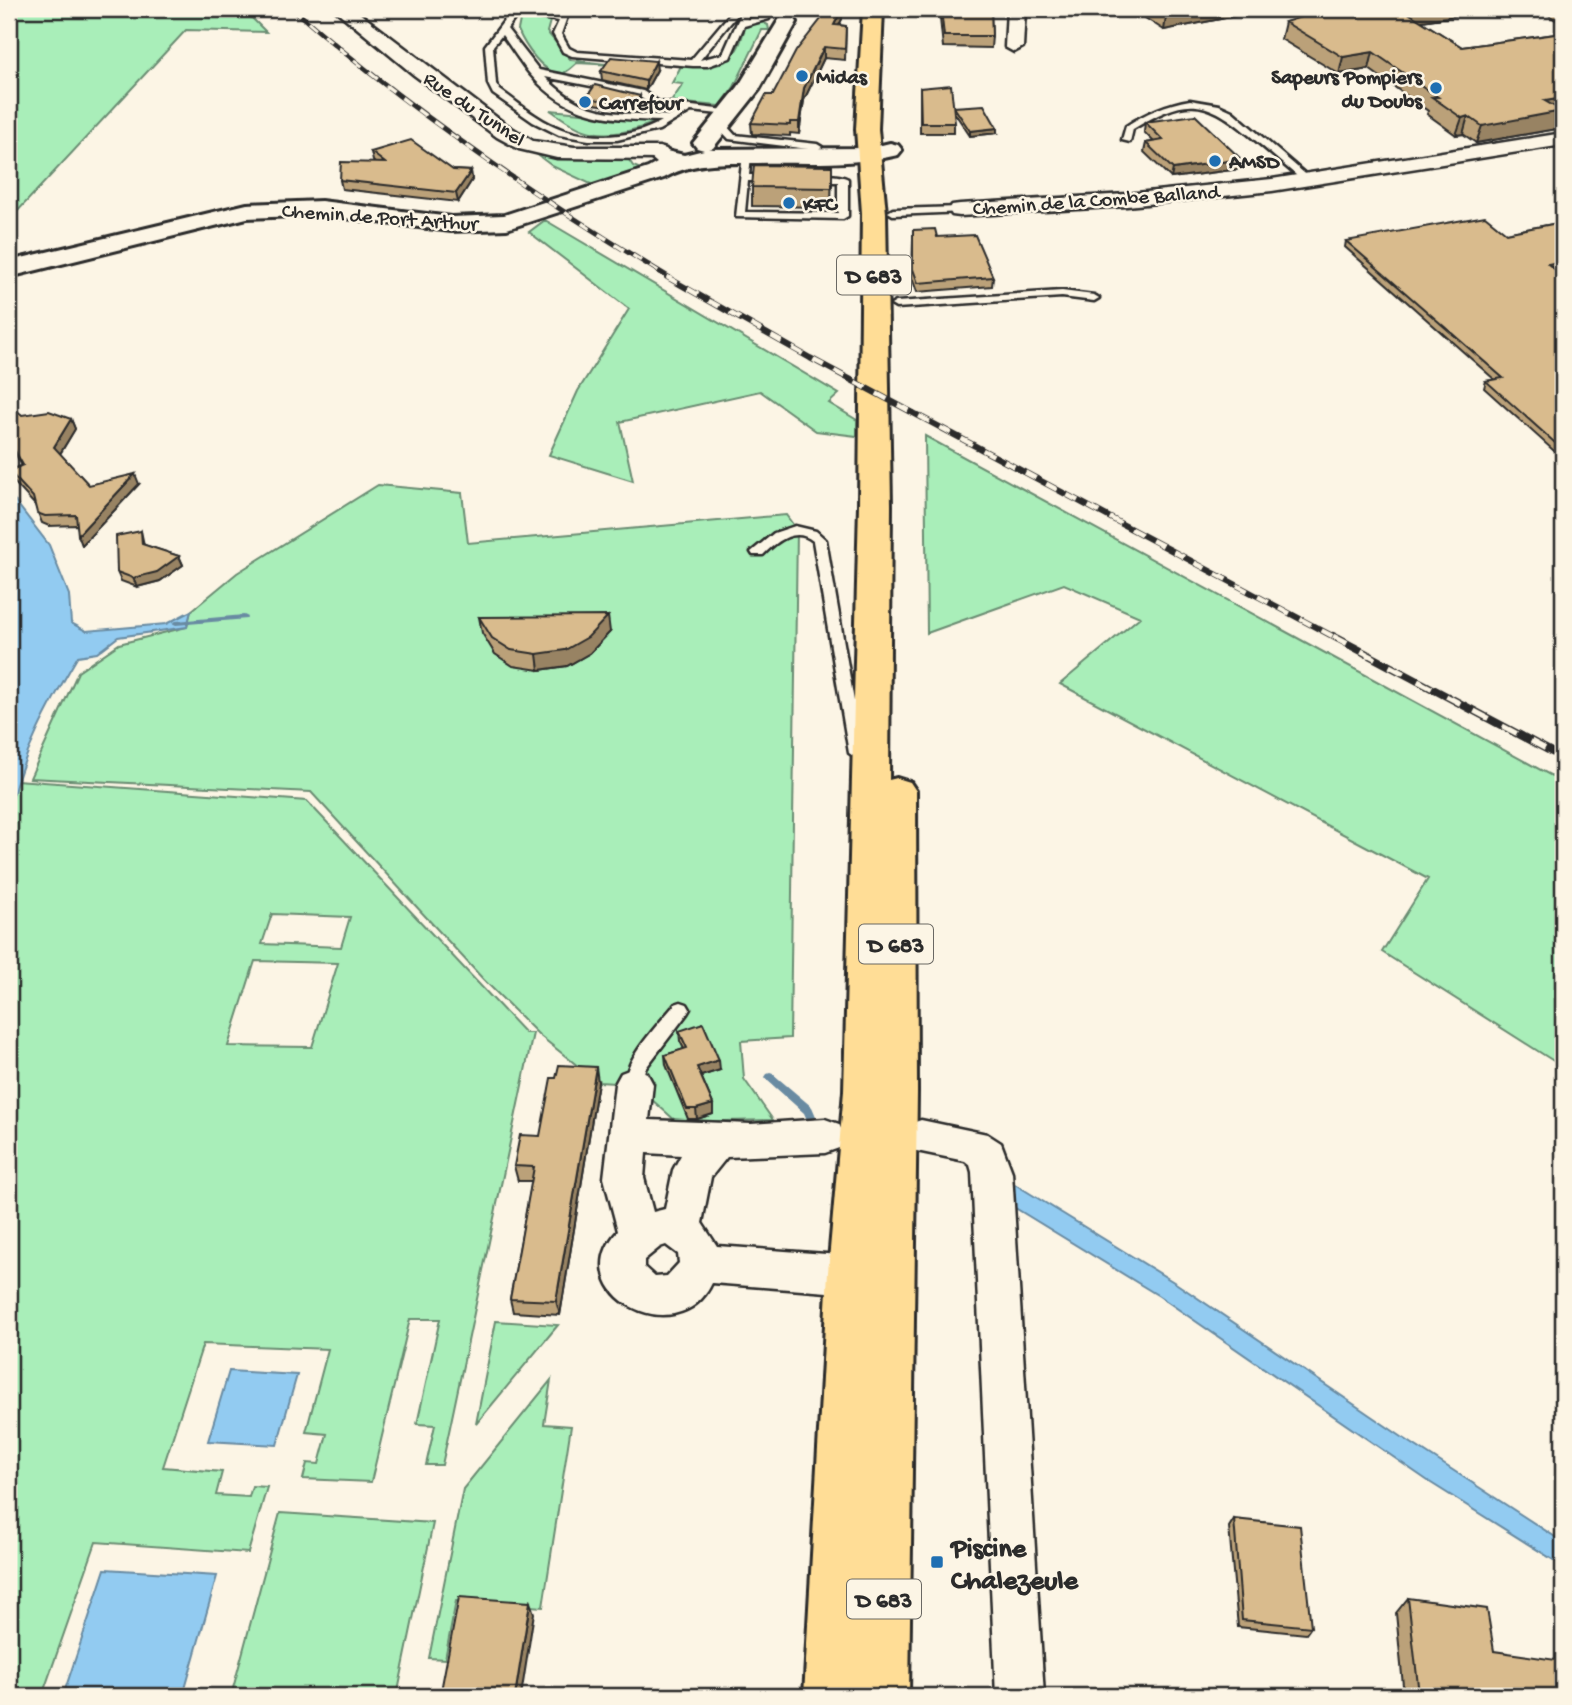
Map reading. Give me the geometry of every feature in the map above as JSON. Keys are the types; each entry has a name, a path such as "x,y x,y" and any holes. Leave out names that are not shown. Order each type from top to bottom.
{"main road":[{"name":"D 683","path":"832,1696 852,1272 866,1091 875,505 876,147 873,9"},
{"path":"891,9 891,67"},
{"name":"D 683","path":"876,147 893,212 896,305 897,862 881,1696"},
{"path":"852,1272 871,1296 864,1458 886,1503"}],"street":[{"name":"Rue du Tunnel","path":"343,9 396,53 526,145 565,151 684,150"},
{"path":"1014,47 1016,9"},
{"path":"684,150 720,124 748,90 775,14"},
{"name":"Chemin de la Combe Balland","path":"960,209 1127,200 1306,179 1563,139"},
{"path":"684,150 876,147"},
{"path":"684,150 745,167 781,167 844,165 876,147"},
{"name":"Chemin de Port Arthur","path":"9,269 247,211 321,208 440,223 500,223 656,173 684,150"},
{"path":"634,1084 624,1178 639,1235"},
{"path":"628,1135 716,1142 792,1140 825,1136"},
{"path":"921,1137 973,1146 986,1155 992,1172 1020,1696"},
{"path":"716,1142 693,1170 690,1247 696,1277 686,1288 673,1295 658,1297 643,1293 632,1284 625,1272 624,1259 629,1246 639,1235 652,1228 667,1227 690,1247 840,1274 852,1272"}],"lane":[{"path":"693,63 704,47 722,32 738,9"},
{"path":"689,108 669,118 659,127 634,135 611,137 574,134 550,128 496,92 492,84 489,46 517,10 567,17 557,34 566,50 575,54 708,63 727,56 739,26 744,22 775,14"},
{"path":"739,26 775,14"},
{"path":"502,28 533,72 553,90 587,112 669,118"},
{"path":"533,72 640,93 651,101 722,112 724,114 720,124 732,137 828,147"},
{"path":"1127,140 1129,128 1153,113 1195,102 1214,104 1306,179"},
{"path":"745,167 740,215 843,216 843,179 806,178"},
{"path":"893,212 960,209"},
{"path":"896,305 1062,294 1094,298"},
{"path":"758,552 772,537 797,530 815,535 818,540 857,760 872,769"},
{"path":"634,1084 636,1067 681,1009"}],"green space":[{"path":"9,9 243,9 266,32 186,30 15,214 9,213"},
{"path":"535,17 550,21 547,32 571,60 614,65 577,63 563,73 549,70 530,51 518,30 520,20"},
{"path":"760,21 768,25 769,30 762,30 734,87 720,106 671,102 683,84 672,83 681,66 704,67 726,61 737,49 748,24"},
{"path":"550,110 655,122 630,131 592,132 571,124"},
{"path":"531,150 603,160 627,157 633,166 641,169 595,186 552,166"},
{"path":"545,220 839,394 829,403 857,420 857,436 816,431 760,391 620,422 633,481 549,455 578,391 629,309 529,232"},
{"path":"925,436 1563,782 1563,1067 1382,952 1428,879 1060,684 1140,617 1064,584 927,633"},
{"path":"378,485 462,493 468,543 786,515 797,530 790,1038 741,1041 744,1079 773,1120 677,1122 634,1084 598,1082 539,1035 483,979 311,792 30,778 78,672 119,644 187,627 191,611 237,573"},
{"path":"16,780 307,801 525,1033 533,1033 442,1465 426,1465 435,1425 417,1424 440,1319 410,1319 371,1482 303,1479 307,1463 319,1464 327,1434 306,1432 328,1349 203,1344 163,1467 222,1472 216,1495 249,1497 252,1486 267,1487 248,1553 96,1542 42,1696 9,1696 9,812","holes":["272,914 350,917 341,947 262,944","255,961 338,963 312,1047 228,1046"]},
{"path":"496,1321 558,1325 476,1424"},
{"path":"551,1380 544,1424 571,1426 543,1607 456,1601 445,1659 429,1658 463,1489"},
{"path":"280,1513 433,1523 397,1696 231,1696"}],"water":[{"path":"9,493 49,545 69,595 71,623 86,631 166,624 191,611 187,627 118,637 97,653 78,656 28,751 9,812"},
{"path":"1013,1183 1177,1284 1402,1437 1563,1542 1563,1566 1431,1483 1159,1296 1012,1206"},
{"path":"229,1371 297,1375 277,1445 208,1441"},
{"path":"105,1569 217,1576 183,1696 63,1696"}],"building":[{"path":"829,9 842,9 834,25 846,26 845,49 824,47 804,88 799,122 790,122 790,125 751,123 766,95 773,95 796,51"},
{"path":"941,9 991,9 992,36 944,36"},
{"path":"1153,9 1207,9 1166,17"},
{"path":"1326,9 1402,9 1462,47 1563,33 1563,98 1545,101 1562,111 1482,126 1468,116 1462,118 1432,97 1438,97 1373,52 1343,57 1285,22"},
{"path":"611,57 656,61 646,81 601,71"},
{"path":"595,85 640,96 635,105 586,98"},
{"path":"951,85 955,123 921,123 920,88"},
{"path":"984,105 997,128 970,131 954,107"},
{"path":"1195,115 1241,159 1173,169 1146,143 1163,140 1145,122"},
{"path":"411,140 453,170 471,171 456,193 340,180 341,162 385,163 371,152"},
{"path":"754,165 832,166 832,188 752,187"},
{"path":"1485,216 1506,233 1563,222 1563,261 1548,264 1563,276 1563,450 1486,381 1503,378 1346,241"},
{"path":"935,229 937,237 975,235 993,277 918,283 913,269 913,230"},
{"path":"9,404 22,415 49,411 71,419 54,447 89,485 135,474 78,535 76,515 45,516 37,513 33,497 9,471 23,465 9,440"},
{"path":"141,531 142,544 179,556 157,572 133,578 117,572 116,536"},
{"path":"608,616 588,637 565,650 537,654 511,650 492,638 479,617"},
{"path":"703,1023 719,1060 697,1067 713,1104 687,1109 665,1055 687,1048 679,1031"},
{"path":"559,1065 596,1067 556,1301 510,1299 534,1167 514,1166 520,1135 540,1136 551,1078 556,1078"},
{"path":"1234,1519 1300,1526 1311,1627 1242,1620"},
{"path":"459,1597 530,1602 515,1696 440,1696"},
{"path":"1408,1598 1487,1609 1494,1651 1563,1661 1563,1696 1419,1694"}],"waterway":[{"path":"176,623 244,617"},
{"path":"770,1077 808,1110 816,1128"}],"railway":[{"path":"293,9 383,83 476,152 572,217 670,278"},
{"path":"667,277 810,358 1336,638"},
{"path":"1333,636 1563,758"}],"place":[{"name":"Midas","path":"802,76"},
{"name":"Sapeurs Pompiers du Doubs","path":"1436,88"},
{"name":"Carrefour","path":"585,102"},
{"name":"AMSD","path":"1215,161"},
{"name":"KFC","path":"789,203"},
{"name":"Piscine Chalezeule","path":"937,1562"}]}
